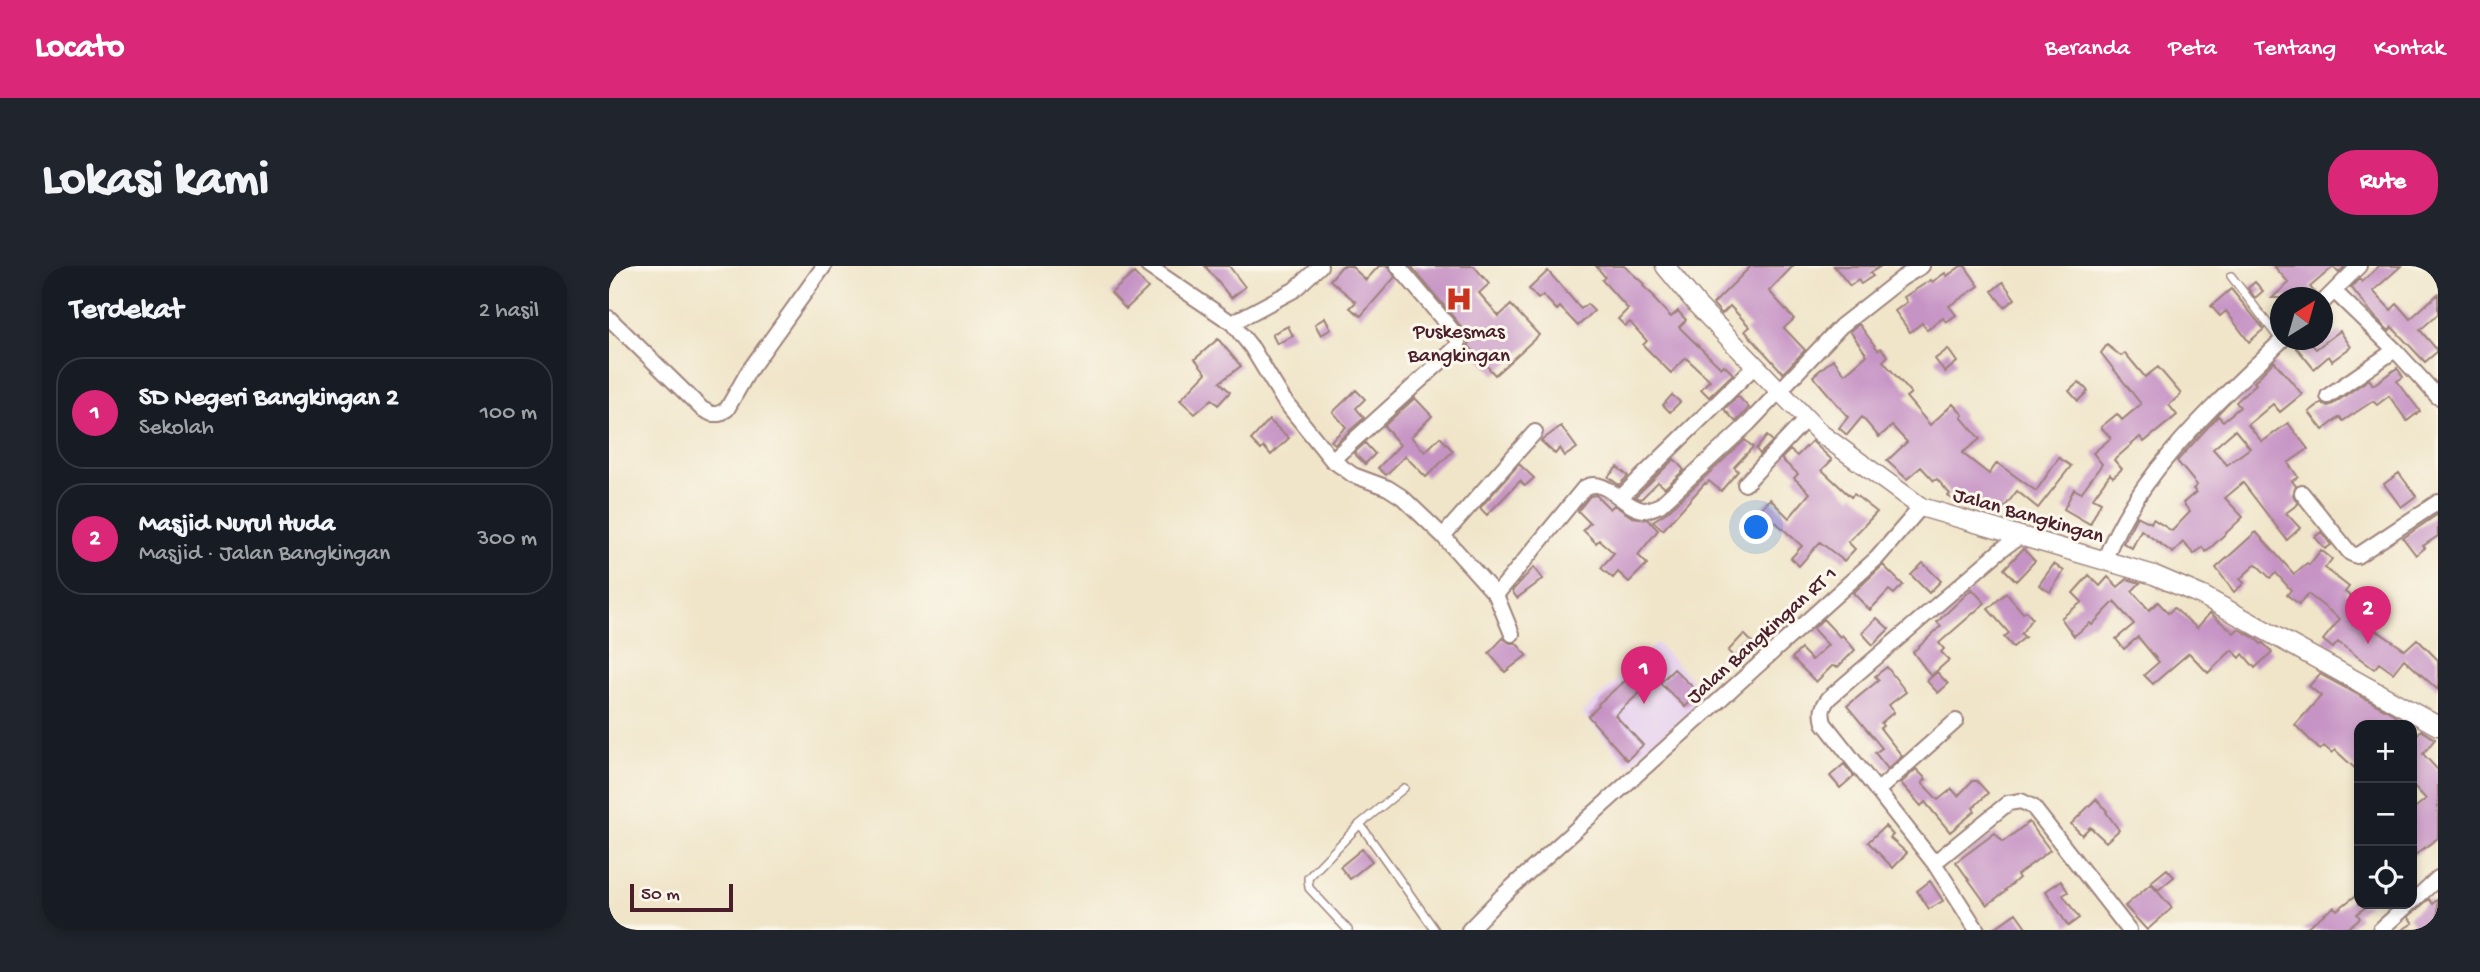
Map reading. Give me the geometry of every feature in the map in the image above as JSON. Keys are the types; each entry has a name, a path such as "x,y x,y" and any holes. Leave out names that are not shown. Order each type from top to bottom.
{"street":[{"path":"609,318 702,409 719,414 727,409 748,372 824,266"},
{"path":"1148,266 1232,323 1252,348 1283,399 1332,460 1353,475 1388,488 1402,497 1443,536 1496,595 1512,634"},
{"path":"1232,323 1294,290 1320,266"},
{"path":"1332,460 1458,346 1458,340 1451,329 1398,266"},
{"name":"Jalan Bangkingan","path":"1665,266 1698,306 1820,433 1921,506 2154,575 2203,596 2438,726"},
{"path":"1496,595 1584,488 1597,485 1621,497 1636,509 1647,510 1660,505 1748,424 1840,326 1902,278 1922,266"},
{"path":"2359,266 2335,291 2438,397"},
{"path":"2105,559 2112,540 2144,486 2199,423 2272,350"},
{"path":"2328,396 2395,351"},
{"path":"1621,497 1755,366"},
{"path":"1745,484 1806,419"},
{"path":"1443,536 1535,432"},
{"path":"2302,493 2350,553 2357,556 2438,502"},
{"name":"Jalan Bangkingan RT 1","path":"1469,930 1502,896 1877,558 1921,506"},
{"path":"1977,930 1934,863 1824,723 1821,714 1823,705 2001,549 2022,535"},
{"path":"1877,791 1956,721"},
{"path":"1934,863 2008,803 2021,801 2033,807 2129,930"},
{"path":"2417,897 2438,878"},
{"path":"2380,930 2404,909"}],"lane":[{"path":"2231,276 2270,325"},
{"path":"1348,930 1309,888 1308,878 1360,824 1404,789"},
{"path":"1360,824 1435,930"}],"shaded area":[{"path":"1656,643 1707,695 1628,766 1582,713"}],"building":[{"path":"1205,266 1229,266 1245,287 1231,298"},
{"path":"1342,266 1351,266 1366,280 1379,266 1389,266 1395,277 1361,316 1350,308 1356,302 1330,280"},
{"path":"1411,266 1474,266 1489,284 1479,293 1499,316 1511,305 1539,335 1495,375 1468,345 1470,343 1459,324"},
{"path":"1596,266 1624,266 1644,284 1671,317 1678,311 1686,320 1679,327 1721,368 1724,365 1733,374 1709,397 1701,389 1710,380 1686,358 1671,373 1643,345 1647,341 1630,322 1625,326 1618,319 1628,309 1602,280 1605,277"},
{"path":"1751,266 1793,266 1769,291 1794,319 1784,328 1805,350 1783,373 1745,331 1750,327 1730,306 1722,314 1713,304"},
{"path":"1834,266 1881,266 1870,273 1873,276 1861,284 1858,280 1850,286"},
{"path":"1965,266 1979,286 1949,306 1956,315 1946,322 1943,318 1927,330 1922,323 1910,332 1895,311 1907,302 1904,297"},
{"path":"2274,266 2345,266 2339,273 2333,267 2310,287 2284,287 2289,283"},
{"path":"2379,266 2401,266 2373,291 2391,310 2397,304 2410,319 2438,294 2438,314 2420,330 2438,351 2425,362 2392,327 2389,331 2375,317 2351,287 2359,279 2362,282"},
{"path":"1548,271 1581,309 1587,304 1594,311 1578,326 1560,307 1557,310 1543,295 1538,299 1529,289"},
{"path":"1134,273 1148,288 1126,309 1111,293"},
{"path":"2003,282 2015,299 2004,307 1992,291"},
{"path":"2255,282 2263,291 2255,298 2248,288"},
{"path":"2231,289 2264,329 2249,342 2226,311 2220,316 2211,306"},
{"path":"1325,318 1331,329 1321,335 1315,324"},
{"path":"1859,324 1878,350 1881,348 1888,356 1883,361 1911,393 1906,397 1930,425 1953,404 1963,415 1961,417 1980,439 1962,453 1989,474 1997,463 2036,491 2059,458 2071,466 2038,508 2017,491 2000,513 1989,504 1984,511 1967,498 1961,506 1948,496 1950,494 1937,479 1934,481 1921,467 1907,479 1887,461 1907,442 1892,426 1879,437 1862,417 1847,435 1839,428 1848,417 1813,376 1833,359 1845,374 1867,355 1850,331"},
{"path":"1288,326 1293,336 1277,344 1272,334"},
{"path":"2340,331 2351,347 2332,361 2329,356 2314,369 2298,350 2333,350 2333,336"},
{"path":"1218,339 1241,366 1220,382 1230,392 1218,405 1212,399 1195,414 1180,400 1206,373 1195,359"},
{"path":"2107,345 2121,356 2125,353 2145,377 2158,367 2181,394 2169,405 2177,415 2144,442 2140,437 2114,460 2122,469 2113,477 2110,474 2093,498 2101,502 2090,524 2064,509 2074,489 2081,493 2102,464 2093,453 2111,438 2101,427 2117,414 2122,420 2141,404 2101,353"},
{"path":"1948,349 1957,362 1945,372 1935,359"},
{"path":"2274,361 2302,394 2280,412 2273,404 2248,425 2262,442 2288,423 2308,449 2288,463 2298,477 2292,481 2296,486 2293,495 2298,504 2286,513 2300,528 2287,540 2243,483 2225,498 2243,517 2206,552 2202,547 2194,554 2183,542 2173,553 2141,530 2132,548 2123,543 2137,516 2151,523 2153,519 2172,531 2190,512 2183,503 2196,492 2193,489 2197,485 2177,461 2218,416 2223,421 2240,407 2236,402 2256,384 2254,382","holes":["2235,430 2250,448 2227,465 2213,449"]},
{"path":"2397,368 2403,377 2397,381 2420,411 2407,421 2389,396 2377,405 2373,401 2343,421 2340,417 2323,430 2309,412 2321,403 2328,406 2333,404 2369,379 2373,385"},
{"path":"2079,382 2088,391 2078,401 2069,391"},
{"path":"1356,390 1365,399 1356,408 1364,418 1335,444 1331,441 1346,427 1333,412"},
{"path":"1672,395 1680,402 1670,412 1663,405"},
{"path":"1738,396 1749,408 1736,422 1724,409"},
{"path":"1415,398 1432,416 1411,437 1425,452 1440,437 1453,451 1426,477 1405,456 1386,475 1378,468 1400,445 1384,426"},
{"path":"1269,420 1289,438 1271,455 1264,447 1261,450 1251,440"},
{"path":"1561,426 1577,448 1565,456 1560,448 1555,454 1541,441"},
{"path":"1767,436 1773,441 1760,454 1756,449"},
{"path":"1745,440 1753,447 1734,467 1738,471 1721,491 1709,481 1663,530 1653,521 1667,512"},
{"path":"1812,441 1832,460 1822,470 1851,497 1854,494 1877,512 1848,542 1855,549 1844,561 1820,542 1799,566 1791,558 1802,546 1759,510 1770,499 1789,518 1810,493 1794,478 1798,474 1781,459 1790,450 1797,456"},
{"path":"1365,443 1375,454 1365,464 1354,453"},
{"path":"1674,459 1684,470 1665,488 1658,482 1641,499 1635,497"},
{"path":"1519,464 1534,478 1525,486 1520,481 1487,515 1480,508"},
{"path":"1617,467 1628,476 1619,485 1608,477"},
{"path":"2399,473 2416,496 2401,507 2384,484"},
{"path":"1596,495 1610,509 1614,505 1632,517 1647,519 1658,530 1638,555 1647,564 1629,582 1618,572 1613,578 1601,568 1614,553 1599,540 1596,543 1583,530 1590,523 1578,511 1590,496"},
{"path":"2438,514 2438,536 2423,546 2425,548 2416,555 2403,538"},
{"path":"2256,532 2294,574 2307,563 2309,565 2321,550 2332,559 2325,568 2349,587 2345,592 2361,604 2353,614 2405,650 2417,639 2438,660 2438,690 2404,659 2393,673 2379,663 2374,669 2338,642 2333,648 2323,640 2340,619 2308,594 2299,604 2287,595 2291,590 2276,573 2270,578 2256,564 2240,579 2244,583 2234,592 2216,568"},
{"path":"2321,532 2331,545 2325,549 2315,537"},
{"path":"2023,549 2035,561 2016,581 2004,569"},
{"path":"1923,563 1941,581 1929,593 1911,575"},
{"path":"2054,564 2064,571 2050,592 2039,585"},
{"path":"1883,565 1903,585 1894,594 1889,590 1870,610 1853,593"},
{"path":"1534,567 1543,579 1517,598 1512,591"},
{"path":"2089,575 2100,586 2108,577 2118,587 2127,579 2140,583 2132,591 2149,610 2158,602 2168,613 2174,608 2197,628 2210,613 2234,633 2238,629 2263,643 2272,652 2255,668 2243,654 2240,658 2232,650 2208,673 2189,653 2153,684 2144,675 2159,662 2138,637 2124,649 2116,639 2134,624 2114,602 2092,625 2090,623 2074,636 2061,618 2082,602 2073,593"},
{"path":"1972,589 1985,603 1939,643 1944,649 1941,652 1949,660 1931,676 1913,652 1941,626 1937,622"},
{"path":"2006,593 2023,613 2026,611 2032,618 2021,634 2025,637 2013,647 2004,637 2009,633 1988,609"},
{"path":"1877,618 1889,629 1873,645 1862,633"},
{"path":"1823,619 1855,650 1838,667 1832,666 1816,682 1792,658 1801,649 1812,660 1828,645 1813,629"},
{"path":"1744,634 1752,642 1736,659 1728,651"},
{"path":"1503,638 1510,643 1516,643 1527,655 1505,672 1489,653"},
{"path":"1641,667 1653,681 1615,715 1643,745 1627,760 1588,716"},
{"path":"1887,667 1906,692 1889,705 1894,712 1881,723 1883,726 1880,728 1902,756 1888,769 1875,753 1882,748 1847,706 1879,680 1875,676"},
{"path":"1674,669 1699,693 1685,707 1660,683"},
{"path":"1937,672 1948,684 1938,693 1927,681"},
{"path":"2320,674 2392,713 2400,720 2354,720 2354,767 2335,750 2332,753 2324,746 2320,750 2295,725 2321,696 2309,686"},
{"path":"2421,730 2435,739 2423,754 2438,770 2438,838 2417,853 2417,806 2426,799 2417,789 2417,735"},
{"path":"1844,764 1854,776 1840,788 1830,776"},
{"path":"1916,769 1926,779 1922,783 1938,800 1952,789 1958,796 1972,781 1977,781 1988,793 1973,808 1975,811 1950,832 1925,802 1921,806 1901,783"},
{"path":"2096,799 2119,830 2106,842 2090,827 2082,835 2071,824"},
{"path":"2029,822 2050,850 2017,875 2019,878 2006,891 1987,905 1956,862 1995,833 2003,842"},
{"path":"1885,826 1893,835 1890,838 1907,853 1893,868 1868,842"},
{"path":"1362,849 1372,861 1350,879 1340,867"},
{"path":"2167,869 2174,877 2158,890 2151,882"},
{"path":"1930,881 1943,901 1929,909 1917,891"},
{"path":"2061,881 2068,892 2063,895 2079,918 2068,926 2046,891"},
{"path":"2151,884 2172,908 2147,930 2125,906"},
{"path":"2354,897 2354,909 2363,909 2357,914 2360,918 2345,930 2303,930 2334,907 2337,910"},
{"path":"2429,899 2433,904 2438,899 2438,930 2402,930 2413,923 2408,917"},
{"path":"2016,913 2028,930 1992,930"}],"place":[{"name":"Puskesmas Bangkingan","path":"1459,299"},
{"name":"Masjid Nurul Huda","path":"2368,644"},
{"name":"SD Negeri Bangkingan 2","path":"1644,704"}]}
